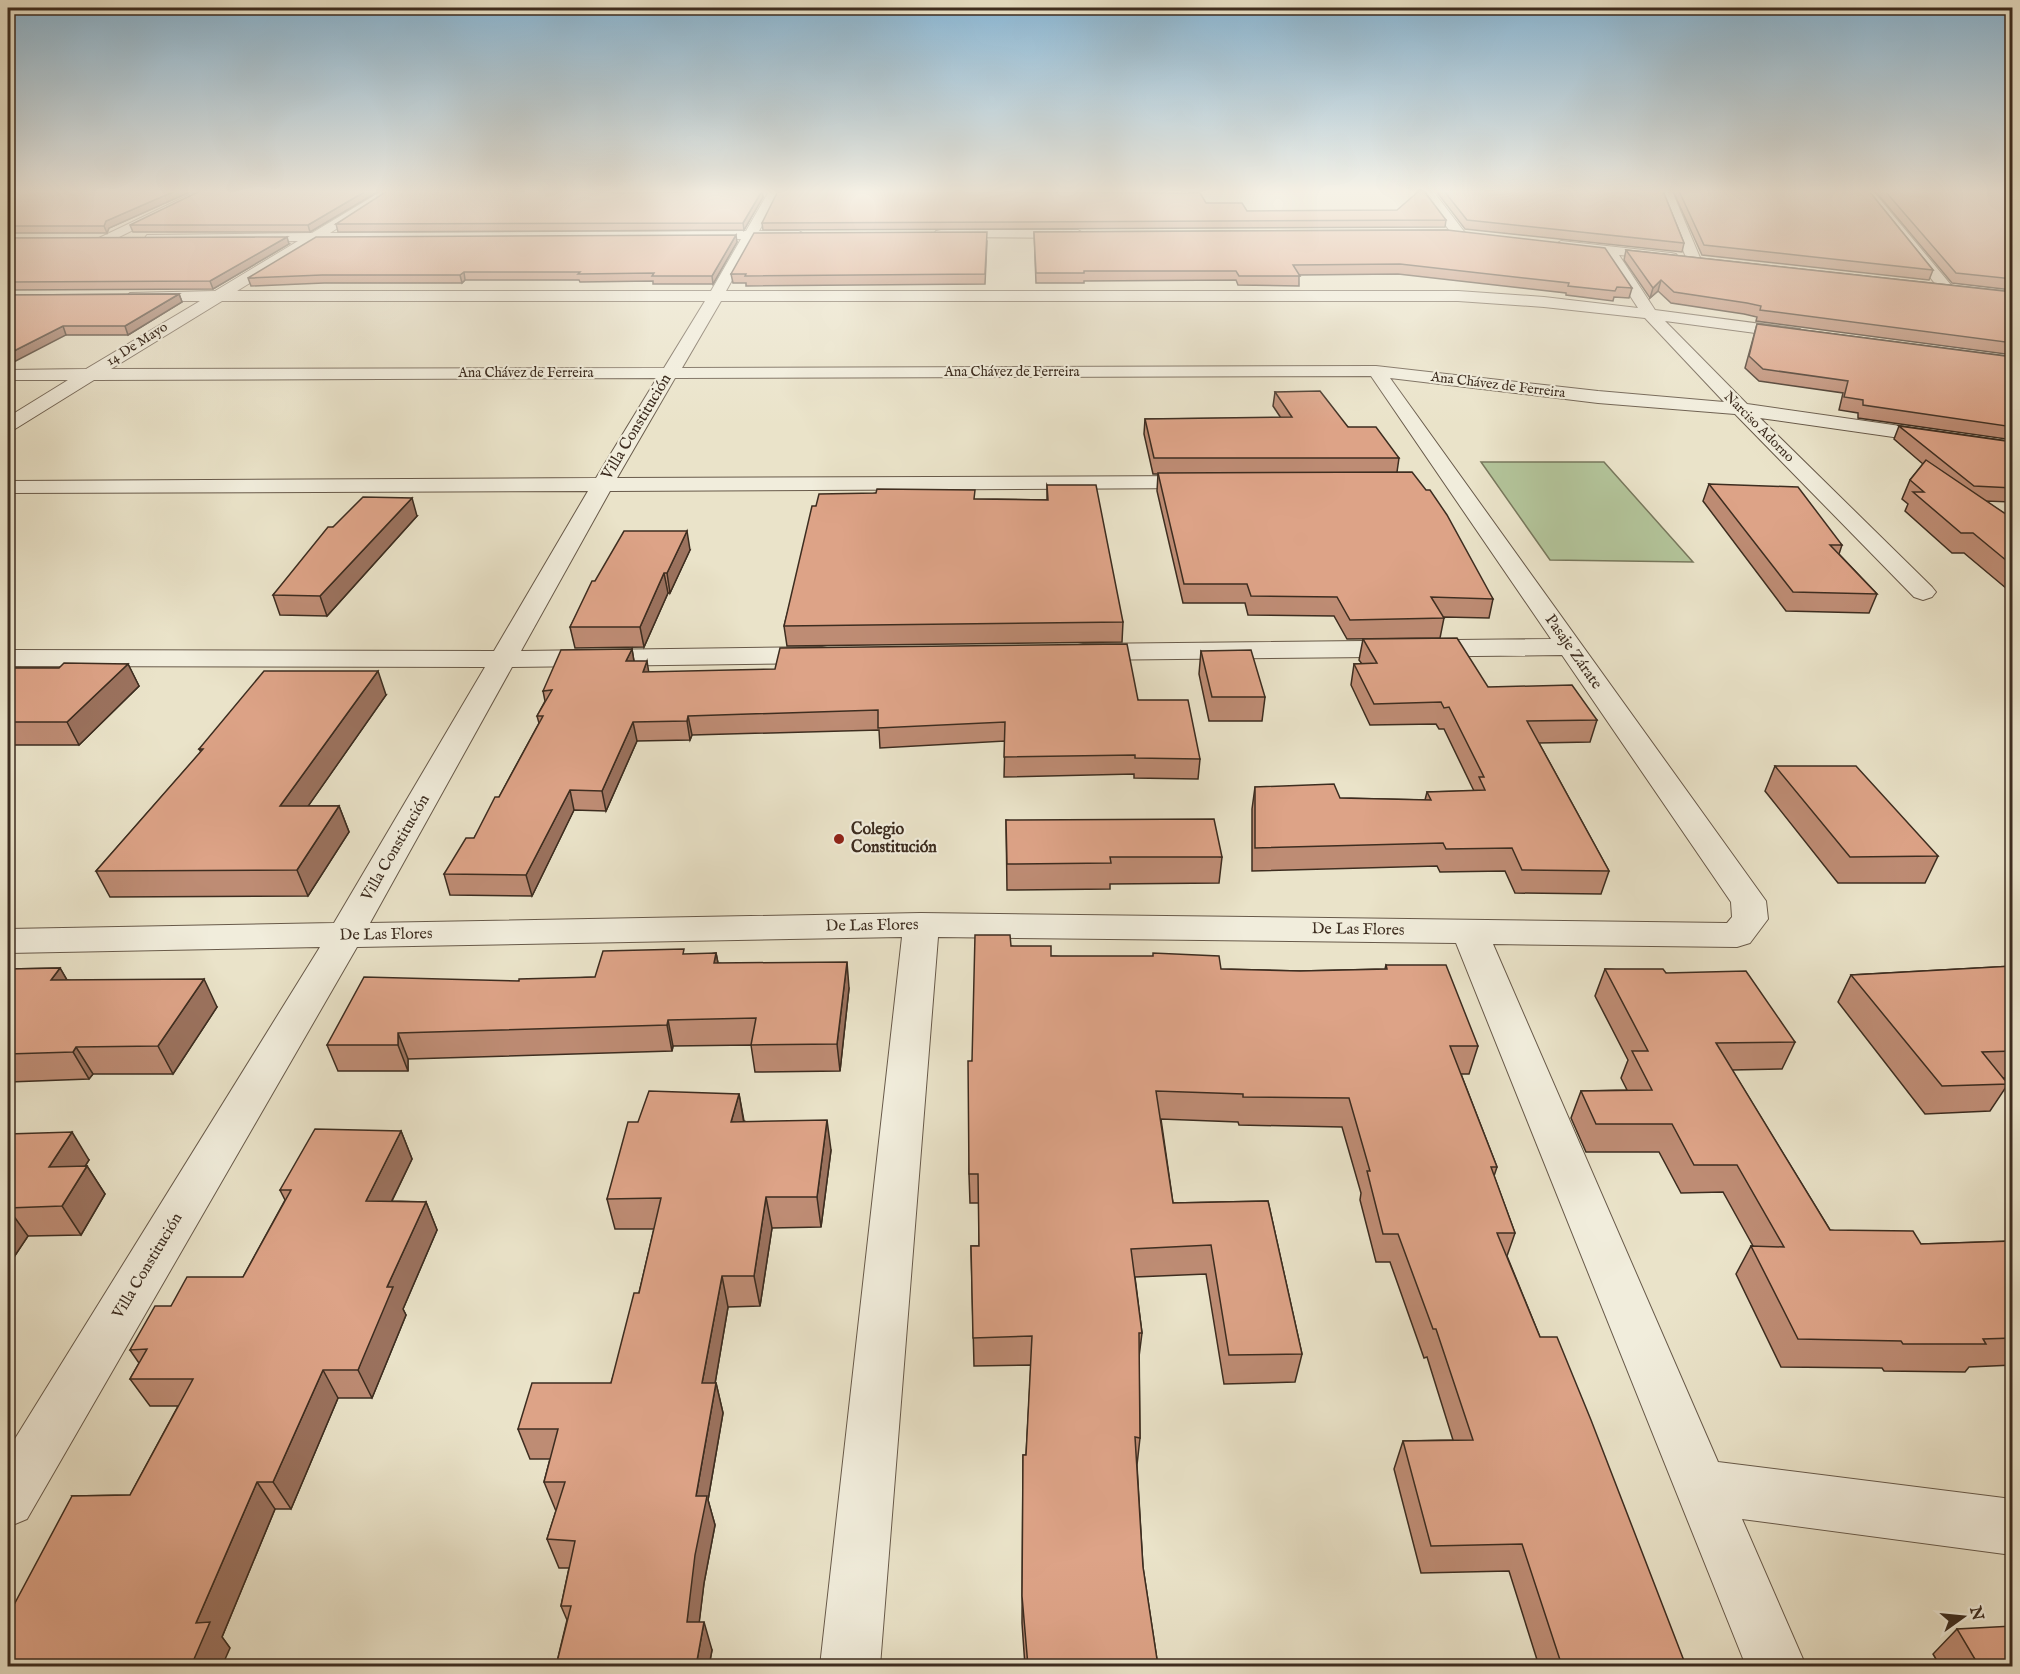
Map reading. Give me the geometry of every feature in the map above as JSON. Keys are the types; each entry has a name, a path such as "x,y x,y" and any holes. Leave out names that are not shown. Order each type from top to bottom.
{"street":[{"name":"14 De Mayo","path":"8,424 259,269"},
{"name":"Villa Constitución","path":"8,1500 345,936 603,484 732,269"},
{"name":"Narciso Adorno","path":"1621,269 1650,314 1923,592"},
{"path":"1923,286 1952,289 1935,269"},
{"path":"123,296 717,294 1458,296 1523,300 1650,314 1814,336"},
{"name":"Ana Chávez de Ferreira","path":"8,375 1376,371 1598,397 1741,409 2013,448"},
{"name":"Pasaje Zárate","path":"1376,371 1442,481 1569,647 1748,901 1750,919 1737,935"},
{"path":"8,487 1226,482"},
{"path":"1054,653 1569,647"},
{"path":"8,658 503,659 850,655"},
{"path":"850,1666 921,925"},
{"name":"De Las Flores","path":"8,941 921,925 1737,935"},
{"path":"1469,931 1776,1666"},
{"path":"1699,1486 2013,1527"}],"green space":[{"path":"1481,462 1604,462 1693,562 1550,560"}],"building":[{"path":"8,269 231,269 210,281 8,282"},
{"path":"263,269 716,269 712,276 652,276 654,273 464,272 460,275 322,275 248,278"},
{"path":"734,269 985,269 985,274 745,276 746,274 731,274"},
{"path":"1036,269 1296,269 1300,276 1239,276 1236,271 1036,273"},
{"path":"1446,269 1619,269 1632,288 1617,287 1615,291 1568,286 1569,283"},
{"path":"1640,269 1802,269 2013,292 2013,343 1760,310 1761,306 1747,303 1674,292 1661,280 1653,288"},
{"path":"1953,269 2013,269 2013,279 1956,273"},
{"path":"179,294 125,326 63,326 8,354 8,295"},
{"path":"1757,324 2013,357 2013,427 1863,405 1863,400 1844,397 1848,381 1763,369 1749,356"},
{"path":"1320,391 1348,427 1376,427 1399,458 1154,458 1145,419 1292,417 1275,392"},
{"path":"1899,426 2013,442 2013,488 1974,486"},
{"path":"1926,460 2013,519 2013,566 1973,533 1961,533 1913,492 1924,492 1910,480"},
{"path":"1412,472 1426,490 1430,490 1447,515 1493,599 1431,597 1444,618 1350,620 1337,597 1251,596 1247,584 1184,584 1158,473"},
{"path":"1709,484 1798,487 1842,545 1830,545 1877,594 1793,592"},
{"path":"1047,485 1096,485 1123,622 784,626 812,506 816,506 819,494 876,493 877,489 975,490 974,499 1048,500"},
{"path":"363,497 412,498 320,596 273,595 328,527 333,527"},
{"path":"624,531 687,531 667,573 664,573 640,627 570,627 592,581 595,581"},
{"path":"1457,638 1488,687 1572,685 1597,720 1527,721 1609,871 1522,870 1512,848 1446,849 1443,843 1255,848 1255,787 1334,784 1340,798 1431,800 1427,792 1485,790 1479,777 1484,777 1449,707 1444,708 1441,702 1374,704 1354,664 1377,663 1363,639"},
{"path":"1127,644 1138,700 1188,700 1200,759 1135,758 1135,755 1004,757 1005,722 878,728 878,710 688,716 687,721 633,722 602,791 570,790 526,875 444,874 466,838 474,838 495,797 499,797 543,716 537,716 552,690 543,691 561,650 632,649 626,661 647,661 643,672 775,669 780,648"},
{"path":"1251,650 1265,697 1212,697 1201,651"},
{"path":"64,663 128,664 67,722 8,722 8,668 59,668"},
{"path":"264,671 378,671 280,806 339,806 297,870 96,871 203,749 199,749"},
{"path":"1775,766 1856,766 1938,856 1850,857"},
{"path":"1214,819 1222,857 1110,857 1111,863 1007,864 1006,820"},
{"path":"975,935 1010,935 1011,946 1051,946 1051,956 1153,956 1153,953 1219,956 1221,969 1300,971 1387,969 1386,965 1446,965 1478,1046 1450,1046 1497,1167 1491,1167 1515,1233 1497,1233 1540,1337 1557,1337 1686,1666 1562,1666 1522,1544 1431,1546 1403,1441 1473,1440 1436,1329 1433,1329 1398,1234 1383,1234 1367,1171 1370,1171 1349,1098 1243,1097 1243,1094 1156,1091 1173,1203 1268,1201 1302,1354 1229,1355 1211,1245 1131,1249 1142,1333 1139,1333 1140,1438 1135,1437 1143,1567 1158,1666 1028,1666 1022,1596 1023,1455 1026,1455 1032,1336 973,1338 971,1246 979,1246 978,1174 969,1174 968,1061 972,1061"},
{"path":"684,949 683,954 716,953 714,963 847,962 837,1044 751,1045 756,1018 668,1020 667,1025 398,1033 398,1045 327,1045 364,977 519,981 519,979 595,977 603,951"},
{"path":"2013,966 2013,1051 1982,1052 2008,1084 1942,1086 1851,975"},
{"path":"60,968 51,980 204,979 158,1046 76,1047 73,1052 8,1054 8,969"},
{"path":"1605,969 1663,969 1666,973 1746,971 1795,1042 1716,1043 1830,1230 1913,1231 1921,1244 2013,1241 2013,1338 1983,1339 1986,1344 1903,1344 1901,1341 1798,1339 1751,1246 1784,1247 1737,1165 1694,1165 1672,1124 1596,1124 1581,1091 1652,1090 1632,1051 1648,1051"},
{"path":"649,1091 739,1094 731,1122 827,1120 817,1197 766,1197 754,1276 722,1276 702,1383 716,1383 696,1496 707,1496 695,1555 687,1622 704,1622 696,1666 556,1666 571,1606 561,1606 575,1541 547,1539 565,1482 544,1482 558,1429 518,1429 532,1383 611,1383 634,1293 639,1293 661,1198 607,1199 628,1122 638,1122"},
{"path":"315,1129 401,1131 366,1201 426,1202 387,1287 393,1287 358,1370 323,1370 273,1482 257,1482 196,1623 210,1622 191,1666 8,1666 8,1616 72,1496 130,1495 193,1379 130,1379 147,1349 130,1350 155,1306 171,1306 187,1277 243,1277 291,1190 280,1190"},
{"path":"72,1132 49,1167 87,1166 62,1206 8,1208 8,1134"},
{"path":"2013,1626 2013,1666 1979,1666 1957,1629"}],"place":[{"name":"Colegio Constitución","path":"839,839"}]}
